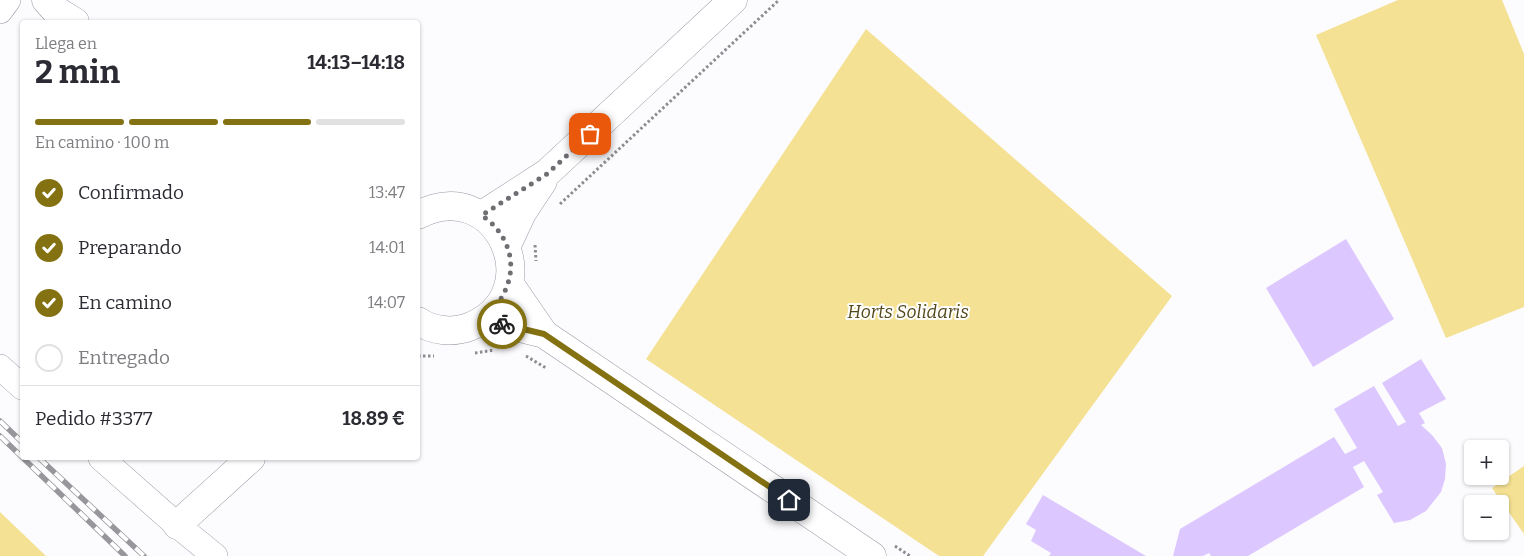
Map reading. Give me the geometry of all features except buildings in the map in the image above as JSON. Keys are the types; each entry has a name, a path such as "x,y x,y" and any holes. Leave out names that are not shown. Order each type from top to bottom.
{"street":[{"path":"0,10 8,0"},
{"path":"46,0 54,9 72,20"},
{"path":"482,215 547,174 733,0"},
{"path":"506,245 522,213 547,174"},
{"path":"420,214 429,209 447,206 465,208 482,215 496,228 506,245 511,263 509,283 503,298 493,312 480,322 462,329 443,330 420,325"},
{"path":"509,283 544,334"},
{"path":"480,322 512,326 544,334 872,556"},
{"path":"0,367 20,385"},
{"path":"103,460 177,526 215,556"},
{"path":"177,526 249,460"}],"path":[{"path":"556,209 562,201 779,0"},
{"path":"535,241 536,266"}],"green space":[{"path":"1398,0 1502,0 1524,54 1524,307 1446,338 1316,35"},
{"name":"Horts Solidaris","path":"866,29 1172,296 983,556 939,556 646,359"},
{"path":"1524,466 1524,534 1509,512 1509,495 1497,495 1492,488 1496,485 1509,485 1509,476"},
{"path":"0,512 46,556 0,556"}],"railway":[{"path":"0,421 20,440"},
{"path":"0,436 20,455"},
{"path":"25,460 125,556"},
{"path":"41,460 144,556"}],"way so far":[{"path":"502,324 480,322 493,312 503,298 509,283 511,263 506,245 496,228 482,215 547,174 590,134"}],"route":[{"path":"502,324 544,334 789,500"}]}
